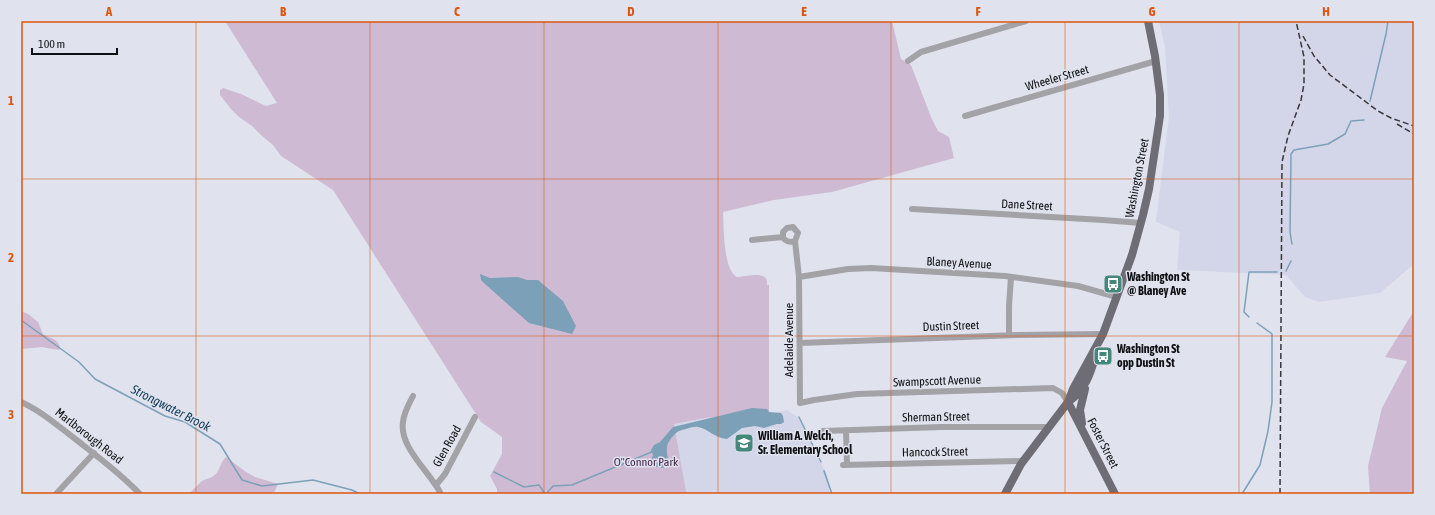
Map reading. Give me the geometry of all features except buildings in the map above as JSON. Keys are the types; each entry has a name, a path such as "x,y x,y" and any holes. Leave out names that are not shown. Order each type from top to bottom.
{"main road":[{"name":"Washington Street","path":"1068,402 1077,397 1088,379 1132,256 1149,189 1160,116 1160,95 1156,61 1148,21"},
{"name":"Washington Street","path":"1004,494 1023,461 1068,402 1073,389 1103,334"},
{"path":"1085,433 1080,410 1088,379"},
{"name":"Foster Street","path":"1068,402 1085,433 1114,494"}],"street":[{"path":"908,61 921,52 1026,21"},
{"name":"Wheeler Street","path":"965,116 1156,61"},
{"name":"Dane Street","path":"912,209 1141,223"},
{"path":"793,227 798,233 795,241 787,242 783,237 783,232 787,228 793,227"},
{"path":"752,240 783,237"},
{"name":"Adelaide Avenue","path":"795,241 799,276 800,403"},
{"name":"Blaney Avenue","path":"799,276 848,269 871,268 1011,277 1078,286 1117,297"},
{"path":"1009,335 1011,277"},
{"name":"Dustin Street","path":"800,343 1009,335 1103,334"},
{"name":"Swampscott Avenue","path":"800,403 857,394 1052,388 1062,393 1068,402"},
{"path":"413,396 404,416 403,434 411,450 441,494"},
{"name":"Marlborough Road","path":"21,402 42,414 94,453 118,472 140,494"},
{"name":"Glen Road","path":"436,485 445,474 476,417"},
{"name":"Sherman Street","path":"823,431 941,427 1050,426"},
{"name":"Hancock Street","path":"846,431 845,465 1023,461"},
{"path":"58,493 94,453"}],"shaded area":[{"path":"1159,21 1414,21 1414,264 1380,293 1319,302 1305,297 1286,275 1177,270 1180,232 1156,222 1169,117 1165,47"},
{"name":"William A. Welch, Sr. Elementary School","path":"787,410 799,418 819,461 826,471 830,494 689,494 686,491 674,424 705,418 769,414"}],"green space":[{"name":"O\"Connor Park","path":"225,21 892,21 901,59 911,65 938,131 949,137 954,158 832,192 774,200 723,212 725,248 732,273 737,277 761,275 767,280 767,285 769,285 769,414 705,418 674,424 686,491 689,494 497,494 497,489 490,476 502,454 502,437 481,422 333,190 281,156 273,145 231,109 220,95 220,90 223,88 241,94 266,106 277,103"},
{"path":"21,311 28,314 38,322 43,334 54,339 60,346 60,349 58,350 42,347 21,349"},
{"path":"1414,311 1414,494 1370,494 1368,466 1382,408 1407,361 1385,357"},
{"path":"226,457 255,477 278,484 275,491 270,494 188,494 202,481 216,474"}],"water":[{"path":"480,274 490,278 518,277 527,280 538,280 563,301 576,326 572,334 529,323 481,280"},
{"path":"752,408 767,409 769,412 781,413 784,422 764,428 755,426 742,428 727,439 697,427 681,430 677,432 668,442 668,461 665,466 663,468 653,466 650,463 653,455 651,450 654,445 660,442 673,427"}],"waterway":[{"path":"1370,101 1388,21"},
{"path":"1292,244 1290,232 1291,154 1294,150 1328,144 1345,134 1351,121 1364,120"},
{"path":"1286,271 1291,261"},
{"path":"1249,317 1244,312 1249,272 1277,272"},
{"name":"Strongwater Brook","path":"21,320 79,362 95,379 165,416 185,422 220,444 242,480 262,486 313,480 352,490 360,494"},
{"path":"1242,494 1260,465 1268,431 1272,402 1272,334 1257,323"},
{"name":"Strongwater Brook","path":"799,417 821,462"},
{"name":"Strongwater Brook","path":"546,494 553,486 572,485 654,451"},
{"name":"Strongwater Brook","path":"824,471 832,494"},
{"name":"Strongwater Brook","path":"494,472 524,487 539,485 545,494"}],"railway":[{"path":"1280,494 1282,162 1288,136 1301,100 1304,84 1304,57 1296,21"},
{"path":"1303,36 1314,56 1330,75 1378,111 1391,118 1414,126"},
{"path":"1397,124 1414,134"}],"place":[{"name":"Washington St @ Blaney Ave","path":"1113,284"},
{"name":"Washington St opp Dustin St","path":"1103,356"},
{"name":"William A. Welch, Sr. Elementary School","path":"744,443"}]}
